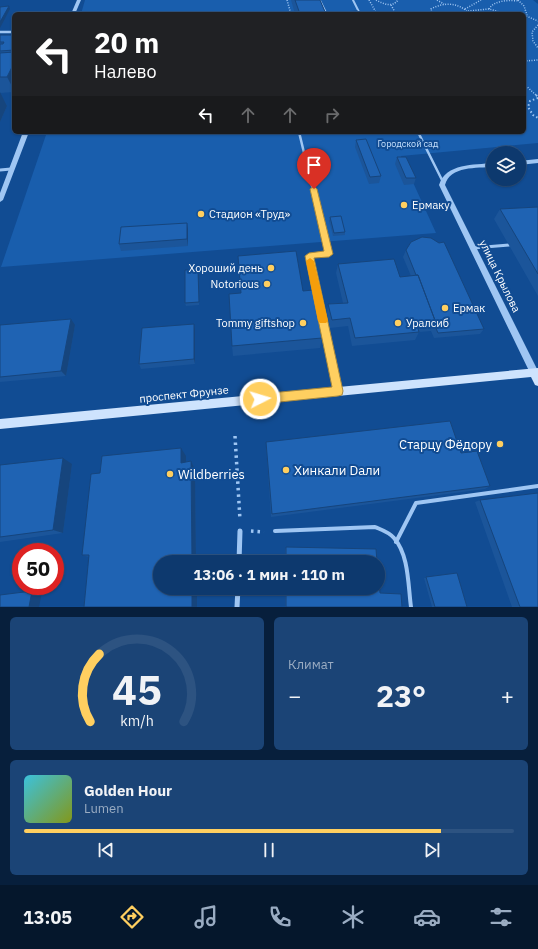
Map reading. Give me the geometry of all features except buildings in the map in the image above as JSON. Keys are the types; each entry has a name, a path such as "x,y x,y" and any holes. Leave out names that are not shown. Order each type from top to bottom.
{"main road":[{"name":"проспект Фрунзе","path":"0,424 536,372"},
{"name":"улица Крылова","path":"536,372 538,382"}],"street":[{"path":"74,12 79,0"},
{"path":"353,0 359,12"},
{"path":"0,32 12,32"},
{"path":"0,200 25,134"},
{"path":"419,134 442,180 446,175 453,171 464,168 486,166"},
{"path":"526,163 538,162"},
{"path":"0,170 11,169"},
{"name":"улица Крылова","path":"442,180 444,191 536,372"},
{"path":"239,555 240,532"},
{"path":"237,607 238,595"}],"lane":[{"path":"320,0 326,12"},
{"path":"300,134 329,254 309,256 338,391"},
{"path":"473,248 509,245"},
{"path":"396,542 416,503 538,486"},
{"path":"275,532 375,527 388,532 402,552 411,607"}],"path":[{"path":"287,0 290,12"},
{"path":"369,0 376,12"},
{"path":"376,0 391,5 395,12"},
{"path":"391,5 395,4 398,0"},
{"path":"437,0 444,4 455,5 468,11 489,9 500,12"},
{"path":"465,9 481,0"},
{"path":"489,9 490,5 497,0 518,0 524,6 525,12"},
{"path":"432,12 431,9 444,4"},
{"path":"526,15 538,20"},
{"path":"538,25 532,32 533,41 538,48"},
{"path":"526,61 538,60"},
{"path":"526,86 538,97 530,101 528,104 529,110 538,118"},
{"path":"235,436 240,532 275,532"}],"green space":[{"name":"Стадион «Труд»","path":"85,0 533,0 538,4 538,143 486,146 486,148 401,156 436,233 1,267 46,134 526,134 526,12 82,12"}],"slow traffic":[{"path":"310,261 323,321"}],"place":[{"name":"Ермаку","path":"404,205"},
{"name":"Стадион «Труд»","path":"201,214"},
{"name":"Хороший день","path":"271,268"},
{"name":"Notorious","path":"267,284"},
{"name":"Ермак","path":"445,308"},
{"name":"Tommy giftshop","path":"303,323"},
{"name":"Уралсиб","path":"398,323"},
{"name":"Старцу Фёдору","path":"500,444"},
{"name":"Хинкали Dали","path":"286,470"},
{"name":"Wildberries","path":"170,474"}],"route":[{"path":"260,399 338,391 309,256 329,254 314,189"}],"park label":[{"name":"Городской сад","path":"408,144"}]}
